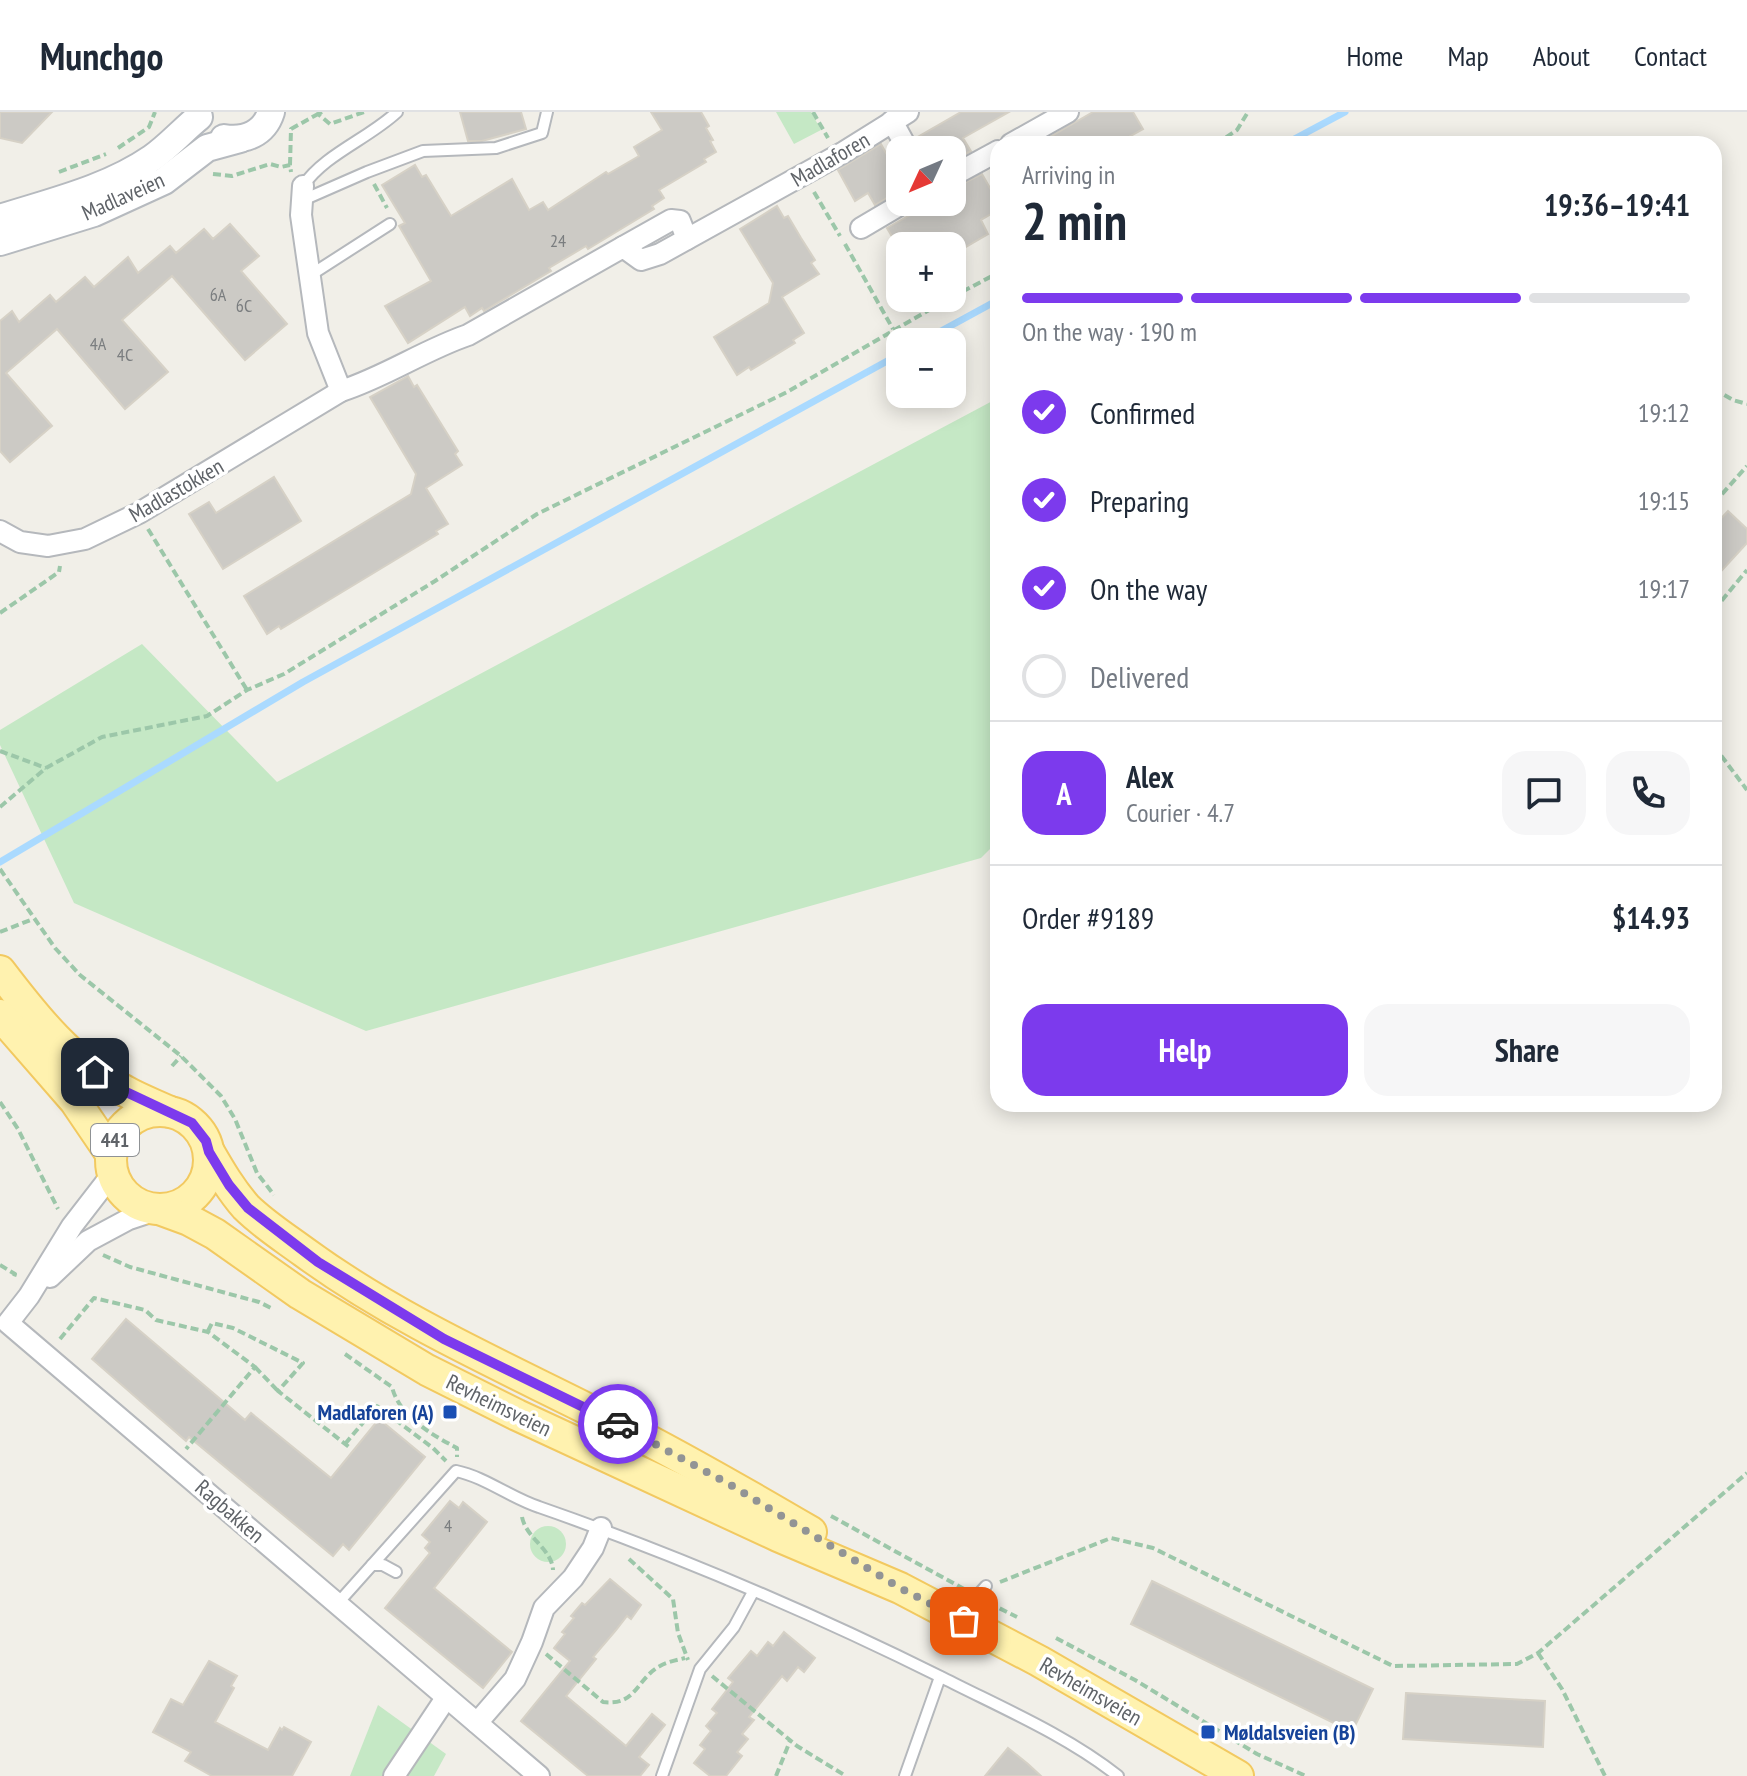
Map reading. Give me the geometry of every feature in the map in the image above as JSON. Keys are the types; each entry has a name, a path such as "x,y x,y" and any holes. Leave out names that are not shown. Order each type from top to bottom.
{"main road":[{"path":"198,114 218,136 240,139"},
{"name":"Madlaveien","path":"0,218 79,193 121,175 152,158 198,114"},
{"name":"Madlaveien","path":"0,242 94,213 164,181 207,148 253,135 272,115"},
{"name":"441","path":"6,979 70,1053 124,1091 183,1117 200,1131 209,1152"},
{"name":"441","path":"0,1015 75,1101 112,1164 126,1196 141,1205 159,1209"},
{"name":"441","path":"112,1164 122,1129 136,1117 154,1111 172,1113"},
{"path":"159,1209 173,1208 198,1192 209,1166 209,1152"},
{"name":"Revheimsveien","path":"209,1152 229,1185 248,1208 306,1254 356,1287 444,1339 620,1425 729,1484 900,1588"},
{"name":"Revheimsveien","path":"159,1209 215,1234 300,1294 427,1370 517,1415 778,1536 900,1588 970,1608 1238,1776"}],"street":[{"path":"1025,136 1065,113"},
{"name":"Madlaforen","path":"767,195 900,117"},
{"path":"966,168 990,155"},
{"path":"302,194 309,276 318,333 341,391"},
{"name":"Madlastokken","path":"0,531 20,542 48,546 85,539 139,513 341,391 364,384 468,335 623,247 641,260 649,260 767,195"},
{"path":"861,228 886,213"},
{"name":"Ragbakken","path":"29,1296 112,1164"},
{"name":"Ragbakken","path":"159,1209 129,1219 88,1241 4,1320 539,1776"},
{"path":"477,1723 515,1679 544,1608 573,1578 593,1548 601,1528"},
{"path":"394,1776 446,1698"}],"lane":[{"path":"302,194 313,171 362,140 397,112"},
{"path":"302,194 423,151 496,148 542,133 547,112"},
{"path":"309,276 390,219"},
{"path":"338,1603 456,1471 466,1473 537,1507 601,1528 870,1641 1019,1715 1118,1776"},
{"path":"372,1565 383,1565 396,1572"},
{"path":"970,1608 986,1586"},
{"path":"662,1776 700,1669 734,1627 753,1592"},
{"path":"905,1776 940,1677"}],"path":[{"path":"57,173 114,151 149,127 155,112"},
{"path":"302,194 290,165 291,129 320,113 330,124 364,112"},
{"path":"813,112 838,155"},
{"path":"1228,136 1237,130 1248,112"},
{"path":"208,173 232,176 270,164 281,167 290,165"},
{"path":"803,174 892,328"},
{"path":"379,194 390,219"},
{"path":"966,290 990,277"},
{"path":"895,328 925,312"},
{"path":"0,807 46,768 102,737 207,716 247,690 284,674 537,514 787,392 886,333"},
{"path":"1722,394 1747,404"},
{"path":"1722,494 1747,466"},
{"path":"139,513 247,690"},
{"path":"0,613 59,572 62,544"},
{"path":"1722,600 1747,570"},
{"path":"0,751 46,768"},
{"path":"1722,757 1747,790"},
{"path":"1,870 33,919 80,975 181,1056 221,1096 235,1119 257,1173 282,1203"},
{"path":"0,932 33,919"},
{"path":"172,1066 181,1056"},
{"path":"0,1102 18,1129 62,1215"},
{"path":"99,1250 112,1260 130,1267 259,1302 280,1312"},
{"path":"0,1265 15,1274 12,1279"},
{"path":"52,1348 94,1298 145,1310 156,1320 208,1332 255,1367 278,1391 347,1446 377,1406 433,1448 456,1471"},
{"path":"208,1332 212,1323 233,1328 303,1363 278,1391"},
{"path":"337,1349 392,1387 396,1403 434,1436 457,1448 456,1471"},
{"path":"174,1464 255,1367"},
{"path":"986,1586 1111,1538 1153,1548 1393,1666 1517,1664 1538,1653 1747,1473"},
{"path":"826,1513 970,1608 1030,1624"},
{"path":"531,1536 553,1562"},
{"path":"1056,1638 1135,1680 1257,1754 1306,1776"},
{"path":"532,1642 603,1702 622,1701 659,1666 685,1658"},
{"path":"1538,1653 1562,1689 1605,1776"},
{"path":"776,1776 791,1740"}],"green space":[{"path":"776,112 811,112 821,130 794,144"},
{"path":"990,402 990,849 981,858 366,1031 74,903 0,745 0,730 142,644 277,782"},
{"path":"548,1526 561,1531 566,1544 561,1557 548,1562 535,1557 530,1544 535,1531"},
{"path":"378,1705 446,1754 434,1776 350,1776"}],"building":[{"path":"0,112 52,112 22,143 0,138"},
{"path":"460,112 521,112 526,129 482,141 468,141"},
{"path":"651,112 701,112 709,126 706,128 716,152 704,159 706,162 659,190 664,198 652,206 654,209 588,249 586,246 549,268 551,271 484,311 482,308 470,316 465,307 408,343 385,306 431,281 399,226 405,223 382,185 415,165 422,177 426,175 451,216 512,179 529,210 543,202 548,210 606,172 608,174 639,156 634,147 662,130"},
{"path":"961,112 1009,112 966,136 919,136"},
{"path":"1093,112 1133,112 1143,129 1130,136 1052,136"},
{"path":"881,144 886,153 886,198 875,205 868,193 855,201 838,170"},
{"path":"982,174 990,188 990,215 981,220 988,234 966,247 966,232 889,232 887,228 908,216 966,216 966,182"},
{"path":"777,206 784,218 788,216 815,260 811,263 819,274 782,297 804,333 793,340 795,343 737,375 714,337 769,303 773,283 740,229"},
{"path":"230,224 259,256 241,271 287,324 245,360 172,276 122,320 168,372 125,409 57,329 6,373 52,426 10,462 0,451 0,321 12,311 19,322 50,295 56,302 85,277 94,287 128,257 138,273 170,246 176,253 204,229 213,239"},
{"path":"408,376 414,387 417,385 458,451 455,454 462,465 426,488 448,524 436,531 438,534 281,629 279,626 267,634 244,596 411,494 416,474 370,397"},
{"path":"274,477 301,521 223,569 189,514 209,502 216,513"},
{"path":"1728,511 1747,529 1747,543 1722,570 1722,517"},
{"path":"126,1319 245,1420 251,1413 331,1478 379,1419 425,1457 349,1550 343,1544 333,1556 189,1437 186,1441 92,1359"},
{"path":"450,1501 459,1508 463,1502 487,1522 434,1588 512,1652 483,1688 385,1608 430,1553 425,1548 430,1542 422,1535"},
{"path":"610,1579 641,1605 631,1619 627,1616 593,1657 596,1659 566,1696 626,1746 652,1714 665,1725 639,1757 649,1765 640,1776 588,1776 521,1721 570,1661 554,1648 574,1618 571,1616"},
{"path":"1152,1581 1373,1689 1352,1732 1131,1624"},
{"path":"784,1632 815,1658 804,1672 798,1667 787,1681 782,1676 749,1717 754,1720 742,1734 748,1739 737,1752 742,1756 726,1776 710,1776 694,1763 705,1749 700,1745 711,1731 706,1726 717,1713 712,1709 733,1682 728,1678 751,1651 757,1656 768,1642 773,1646"},
{"path":"209,1661 237,1676 231,1686 234,1688 215,1722 268,1750 280,1728 282,1730 284,1727 311,1742 292,1776 212,1776 185,1761 191,1752 153,1732 171,1699 183,1705"},
{"path":"1406,1693 1545,1701 1543,1747 1403,1739"},
{"path":"1008,1748 1028,1764 1041,1776 985,1776"}],"waterway":[{"path":"1300,136 1345,112"},
{"path":"947,328 990,304"},
{"path":"0,862 303,682 886,362"}],"way so far":[{"path":"618,1424 729,1484 900,1588 964,1621"}],"place":[{"name":"Madlaforen (A)","path":"450,1412"},
{"name":"Møldalsveien (B)","path":"1208,1732"}],"route":[{"path":"95,1072 124,1091 192,1123 206,1141 209,1152 229,1185 248,1208 318,1262 444,1339 618,1424"}]}
